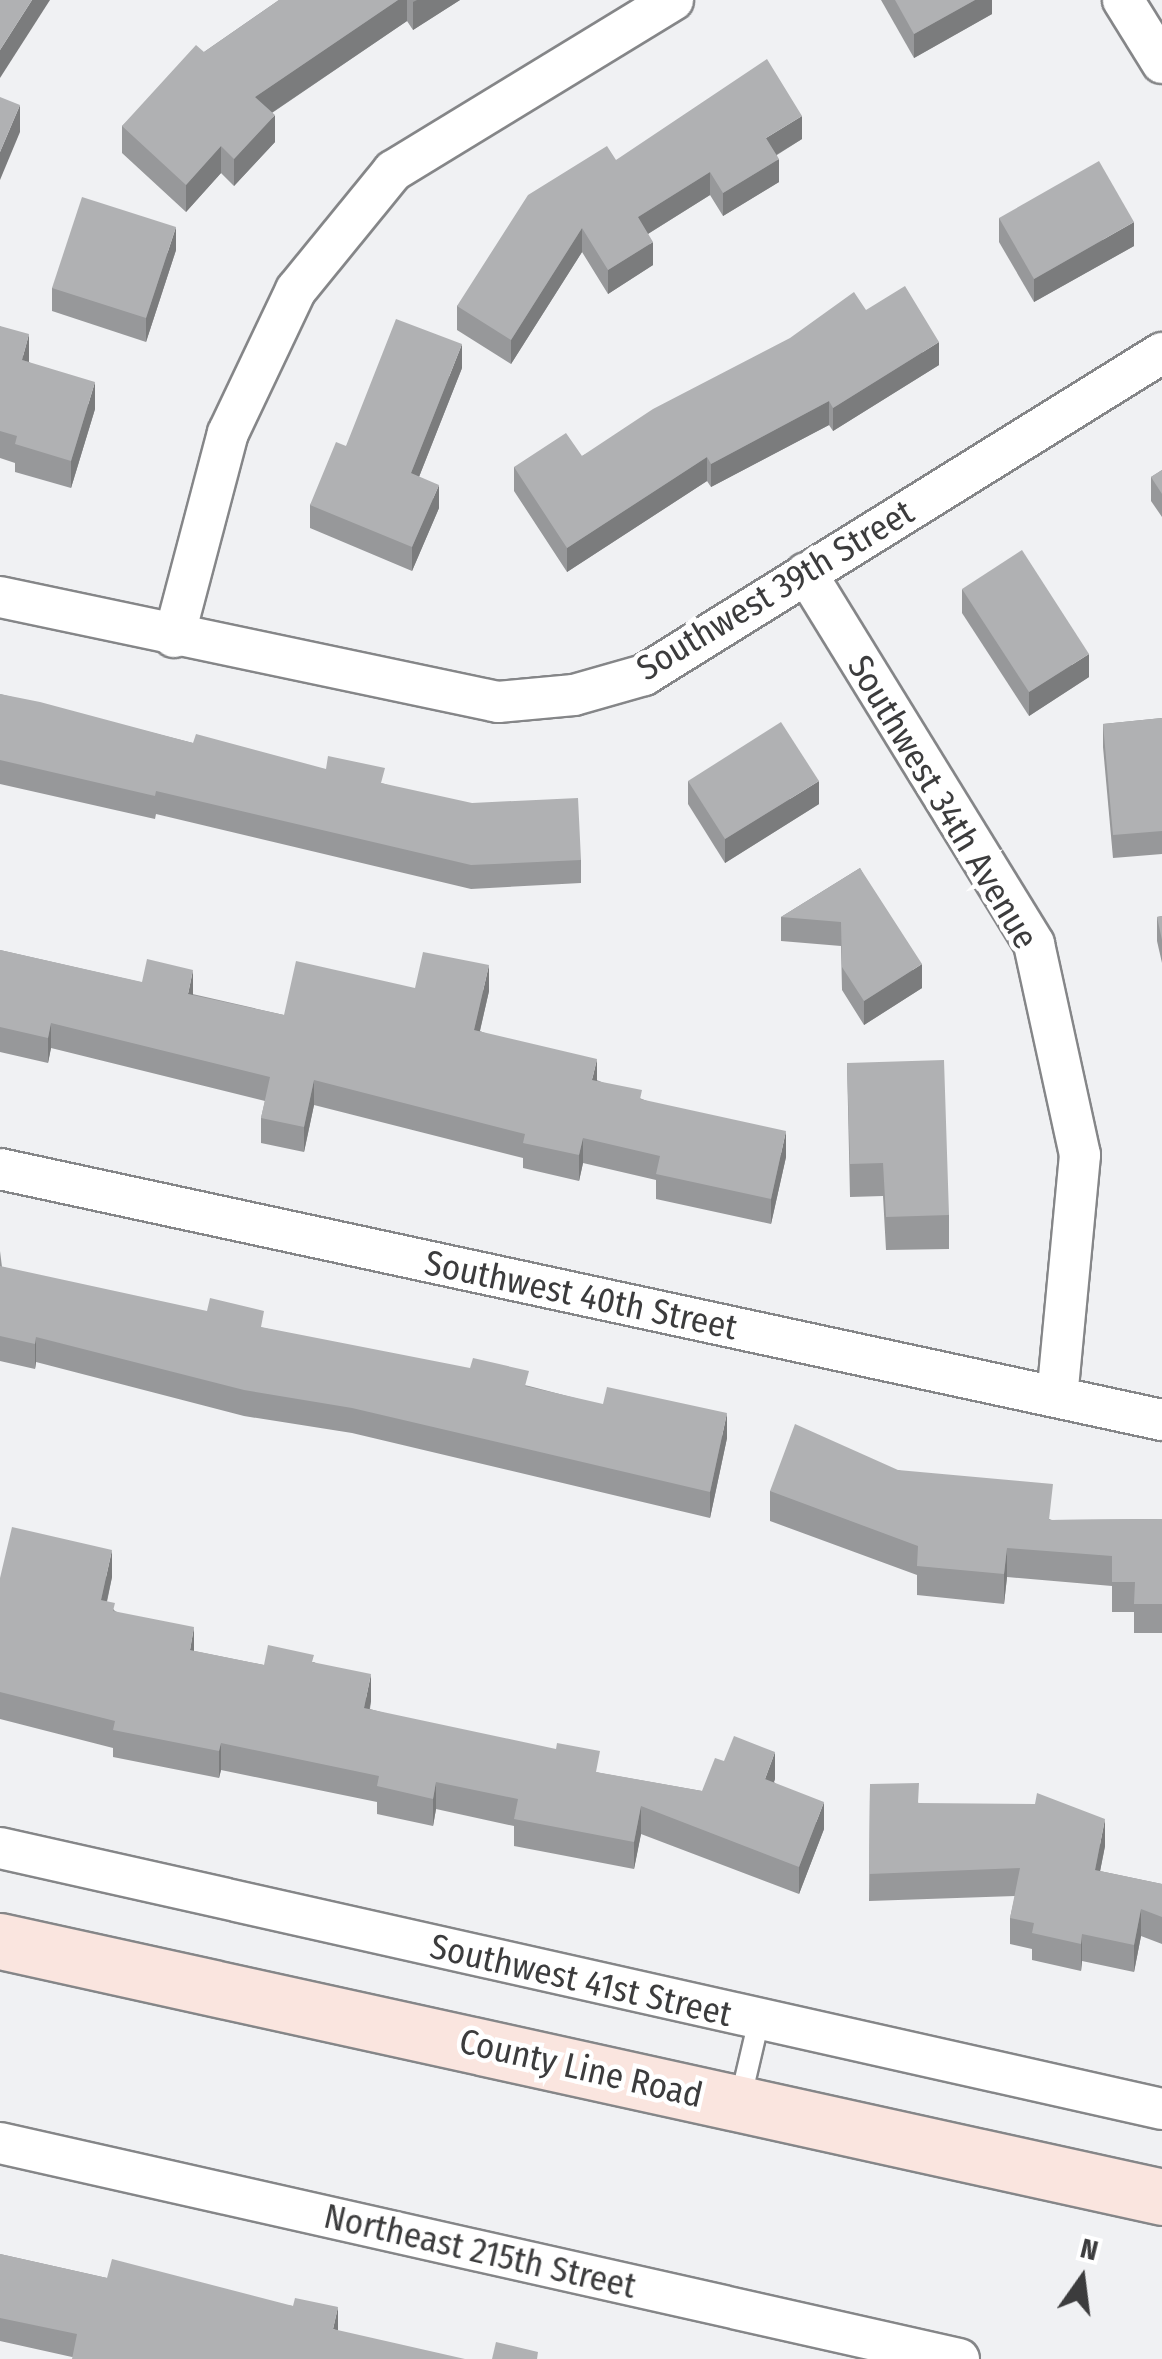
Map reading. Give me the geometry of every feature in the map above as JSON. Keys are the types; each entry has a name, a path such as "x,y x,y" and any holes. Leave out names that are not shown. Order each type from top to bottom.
{"street":[{"path":"174,638 228,433 296,290 393,171 673,0"},
{"path":"1123,0 1162,63"},
{"name":"Southwest 39th Street","path":"0,596 174,638 498,702 574,695 644,675 1162,354"},
{"name":"Southwest 34th Avenue","path":"806,573 1034,944 1080,1155 1057,1397"},
{"name":"Southwest 40th Street","path":"0,1169 1162,1420"},
{"name":"Southwest 41st Street","path":"0,1848 1162,2109"},
{"name":"County Line Road","path":"0,1941 1162,2197"},
{"name":"Northeast 215th Street","path":"0,2143 959,2359"}],"lane":[{"path":"739,2103 758,2020"}],"building":[{"path":"0,0 32,0 0,50"},
{"path":"279,0 398,0 255,97 275,115 234,159 221,146 186,185 122,126 196,45 204,52"},
{"path":"895,0 975,0 914,34"},
{"path":"767,59 802,116 766,138 779,159 723,193 710,172 638,217 653,242 608,270 582,228 511,340 457,306 528,195 607,146 616,160"},
{"path":"0,97 20,105 0,152"},
{"path":"1099,161 1134,222 1034,279 999,218"},
{"path":"82,197 176,227 146,318 52,288"},
{"path":"905,286 939,342 833,408 829,401 711,464 707,457 567,548 514,467 566,433 582,456 653,409 790,338 854,292 866,310"},
{"path":"396,319 462,344 411,473 439,485 412,547 310,505 336,442 346,446"},
{"path":"0,326 29,334 22,360 95,382 71,461 15,444 17,436 0,431"},
{"path":"1162,470 1162,494 1151,477"},
{"path":"1022,550 1089,654 1029,692 962,589"},
{"path":"0,694 193,743 196,734 326,769 328,756 385,768 381,783 472,803 578,798 581,860 471,865 156,791 155,796 0,760"},
{"path":"1162,718 1162,831 1113,835 1103,724"},
{"path":"781,722 819,781 725,839 688,781"},
{"path":"860,868 922,964 864,1001 842,967 841,922 781,917"},
{"path":"0,950 142,982 147,959 193,970 188,994 284,1015 296,961 415,988 423,952 489,965 474,1030 597,1059 592,1080 642,1090 640,1099 786,1131 771,1199 656,1174 660,1156 583,1138 579,1155 523,1143 525,1134 314,1080 304,1127 261,1118 270,1077 51,1023 48,1038 0,1027"},
{"path":"944,1060 949,1215 886,1217 883,1163 850,1164 847,1063"},
{"path":"0,1266 207,1311 210,1298 264,1311 261,1327 470,1368 473,1358 529,1371 525,1386 603,1404 607,1387 727,1413 710,1492 352,1408 244,1390 36,1337 35,1344 0,1336"},
{"path":"795,1424 898,1470 1053,1484 1049,1520 1162,1519 1162,1604 1134,1604 1135,1582 1112,1582 1112,1556 1007,1548 1004,1574 917,1566 918,1546 770,1491"},
{"path":"12,1527 112,1550 101,1600 115,1603 113,1611 194,1627 190,1650 264,1665 268,1645 314,1655 312,1662 371,1674 364,1708 556,1749 557,1743 600,1751 596,1772 702,1791 715,1758 724,1761 734,1736 775,1752 765,1779 824,1802 799,1867 641,1806 634,1842 514,1819 518,1799 436,1782 433,1799 377,1786 379,1776 221,1743 219,1751 113,1730 115,1721 0,1692 0,1578"},
{"path":"919,1783 918,1803 1035,1804 1037,1793 1105,1819 1095,1870 1162,1884 1162,1917 1141,1909 1134,1945 1082,1934 1081,1944 1032,1933 1034,1923 1010,1918 1020,1868 869,1874 870,1784"},
{"path":"0,2254 107,2278 112,2259 293,2306 295,2298 338,2307 333,2329 465,2359 72,2359 77,2334 0,2318"},
{"path":"496,2342 538,2352 537,2359 492,2359"}]}
